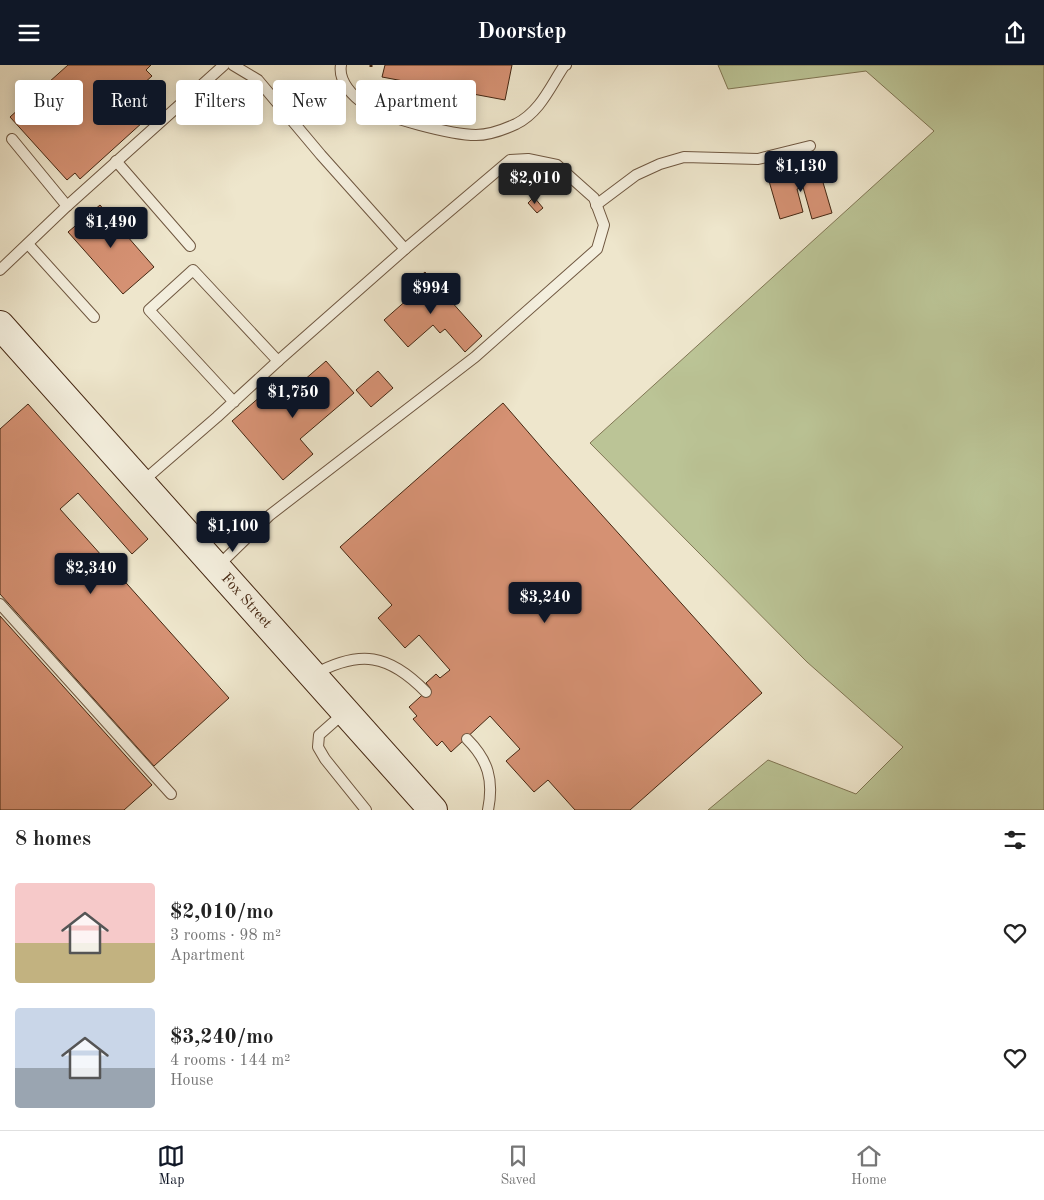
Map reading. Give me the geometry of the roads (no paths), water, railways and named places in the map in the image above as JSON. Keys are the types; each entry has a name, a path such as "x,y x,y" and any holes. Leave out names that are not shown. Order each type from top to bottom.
{"street":[{"name":"Fox Street","path":"0,325 433,810"}],"lane":[{"path":"0,270 116,161 224,65"},
{"path":"233,65 258,80 321,155 405,249"},
{"path":"341,65 340,70 346,86 354,97 367,106 383,113 465,135 492,133 505,129 533,113 566,65"},
{"path":"12,139 67,206"},
{"path":"596,205 636,175 660,164 684,157 758,159 810,146"},
{"path":"142,483 405,249 510,160 528,159 557,165 594,198 604,225 597,249 475,357 270,515 217,567"},
{"path":"116,161 190,246"},
{"path":"28,243 94,317"},
{"path":"234,402 149,311 155,305 193,270 278,361"},
{"path":"0,605 171,795"},
{"path":"313,675 348,661 362,659 378,661 398,667 426,692"},
{"path":"345,711 320,735 318,747 325,759 366,810"},
{"path":"467,739 478,751 488,773 490,785 488,810"}]}
